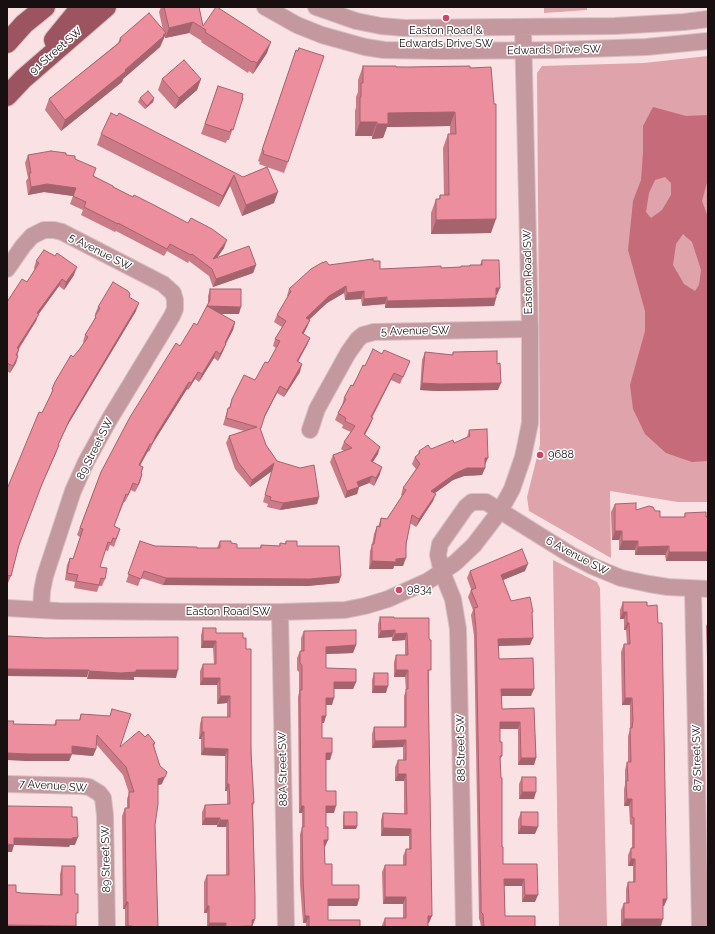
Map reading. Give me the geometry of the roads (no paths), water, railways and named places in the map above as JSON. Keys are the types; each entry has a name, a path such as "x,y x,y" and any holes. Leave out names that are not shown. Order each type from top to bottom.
{"main road":[{"path":"7,43 24,24 45,7"},
{"path":"23,79 81,7"},
{"name":"91 Street SW","path":"7,96 23,79 106,7"}],"street":[{"name":"Edwards Drive SW","path":"265,7 297,25 322,35 365,47 407,51 523,51 646,47 708,41"},
{"name":"Edwards Drive SW","path":"316,7 356,21 387,27 426,29 615,26 708,19"},
{"name":"Easton Road SW","path":"7,608 41,610 330,611 365,606 410,591 455,563 474,545 500,511 517,476 528,438 531,408 522,28"},
{"name":"5 Avenue SW","path":"7,269 28,240 39,232 49,230 62,232 163,284 173,293 175,300"},
{"name":"89 Street SW","path":"41,610 45,576 73,491 86,462 109,420 172,316 175,309 175,300"},
{"name":"5 Avenue SW","path":"310,430 317,409 348,353 358,339 363,335 374,332 530,329"},
{"path":"442,572 438,555 440,544 466,507 472,502 482,501 500,511"},
{"name":"6 Avenue SW","path":"500,511 571,555 609,573 649,584 701,589"},
{"name":"88 Street SW","path":"442,572 454,604 459,635 464,927"},
{"name":"87 Street SW","path":"700,927 702,767 701,589"},
{"name":"88A Street SW","path":"280,612 286,927"},
{"name":"7 Avenue SW","path":"7,784 81,786 89,787 99,793"},
{"name":"89 Street SW","path":"99,793 103,798 105,814 107,927"}],"place":[{"name":"Easton Road & Edwards Drive SW","path":"446,18"},
{"name":"9688","path":"540,455"},
{"name":"9834","path":"399,590"}]}
